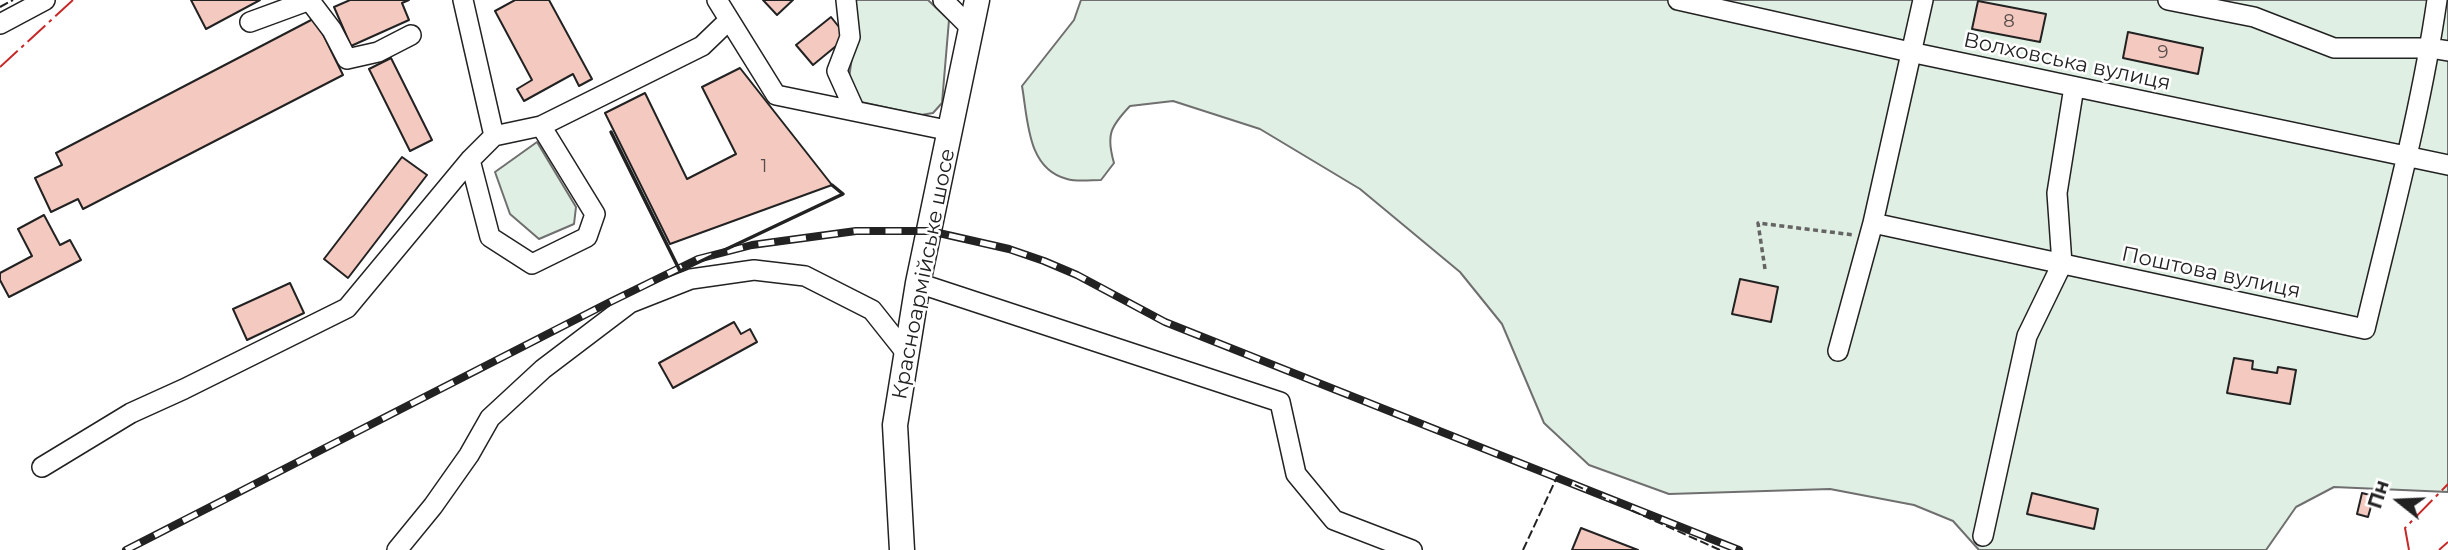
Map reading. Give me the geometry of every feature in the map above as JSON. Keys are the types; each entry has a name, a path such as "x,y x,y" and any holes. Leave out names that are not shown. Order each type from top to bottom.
{"main road":[{"name":"Красноармійське шосе","path":"902,550 895,425 918,283 977,0"}],"street":[{"path":"0,24 45,0"},
{"path":"250,22 310,0 332,30 347,59 379,52 411,35"},
{"path":"463,0 494,136"},
{"path":"717,0 776,95 951,131"},
{"path":"846,0 850,37 837,72 855,111"},
{"path":"943,0 971,28"},
{"name":"Волховська вулиця","path":"1678,0 1910,52 2448,165"},
{"path":"1838,351 1871,230 1923,0"},
{"path":"2168,0 2253,18 2334,48 2439,50"},
{"path":"2407,156 2439,50 2437,0"},
{"path":"42,467 131,413 347,308 470,160 494,136 541,126 702,46 729,20"},
{"path":"1983,536 2027,336 2062,264 2057,193 2074,86"},
{"path":"470,160 490,237 532,264 586,237 595,214 541,126"},
{"name":"Поштова вулиця","path":"1871,230 2062,264 2365,329 2407,156"},
{"path":"397,550 433,506 469,455 490,418 543,369 630,303 691,279 754,270 805,276 872,310 907,354"},
{"path":"918,283 1280,402 1296,474 1334,520 1412,550"}],"path":[{"path":"1765,270 1758,223 1826,233 1871,230"}],"green space":[{"path":"851,0 928,0 949,20 942,103 933,113 921,115 861,102 849,78 852,57"},
{"path":"1081,0 2448,0 2448,492 2334,487 2296,507 2266,550 1979,550 1953,521 1914,505 1830,489 1669,494 1589,465 1544,423 1502,324 1460,272 1360,189 1260,129 1173,101 1130,106 1114,126 1110,145 1114,163 1101,180 1071,180 1054,174 1044,165 1032,142 1022,86 1074,20"},
{"path":"537,142 576,207 574,224 539,239 510,214 495,172"}],"building":[{"path":"191,0 260,0 206,29"},
{"path":"350,0 409,0 402,3 409,20 351,46 334,7"},
{"path":"515,0 549,0 592,79 579,86 573,74 524,101 517,89 532,80 495,11"},
{"path":"763,0 793,0 777,15"},
{"path":"1978,1 2046,14 2040,42 1972,29"},
{"path":"831,17 847,37 813,65 796,45"},
{"path":"315,18 343,75 83,209 78,199 51,212 35,178 62,165 56,153"},
{"path":"2128,32 2203,48 2198,74 2123,58"},
{"path":"391,58 432,140 410,151 369,69"},
{"path":"740,68 832,185 670,244 605,113 645,93 687,179 736,154 702,87"},
{"path":"402,157 427,175 348,278 324,259"},
{"path":"44,215 60,245 70,240 81,260 9,297 0,280 0,273 32,256 18,229"},
{"path":"1740,279 1778,287 1771,322 1732,314"},
{"path":"290,283 304,313 247,340 233,309"},
{"path":"734,322 741,334 750,329 757,342 673,388 659,363"},
{"path":"2234,358 2253,361 2252,369 2277,373 2278,367 2296,370 2290,404 2227,393"},
{"path":"2032,493 2098,509 2094,529 2027,514"},
{"path":"2362,493 2374,496 2368,517 2357,514"},
{"path":"1581,528 1638,550 1572,550"}],"railway":[{"path":"126,550 698,259 752,245 856,231 930,231 1009,249 1044,261 1077,275 1165,322 1739,550"}],"fence":[{"path":"0,7 13,0"},
{"path":"1523,550 1557,477 1720,550"}],"wall":[{"path":"611,132 680,271 843,194 832,185"}],"power":[{"path":"0,67 73,0"},
{"path":"2409,550 2405,528 2448,484"},
{"path":"2439,550 2448,542"}]}
